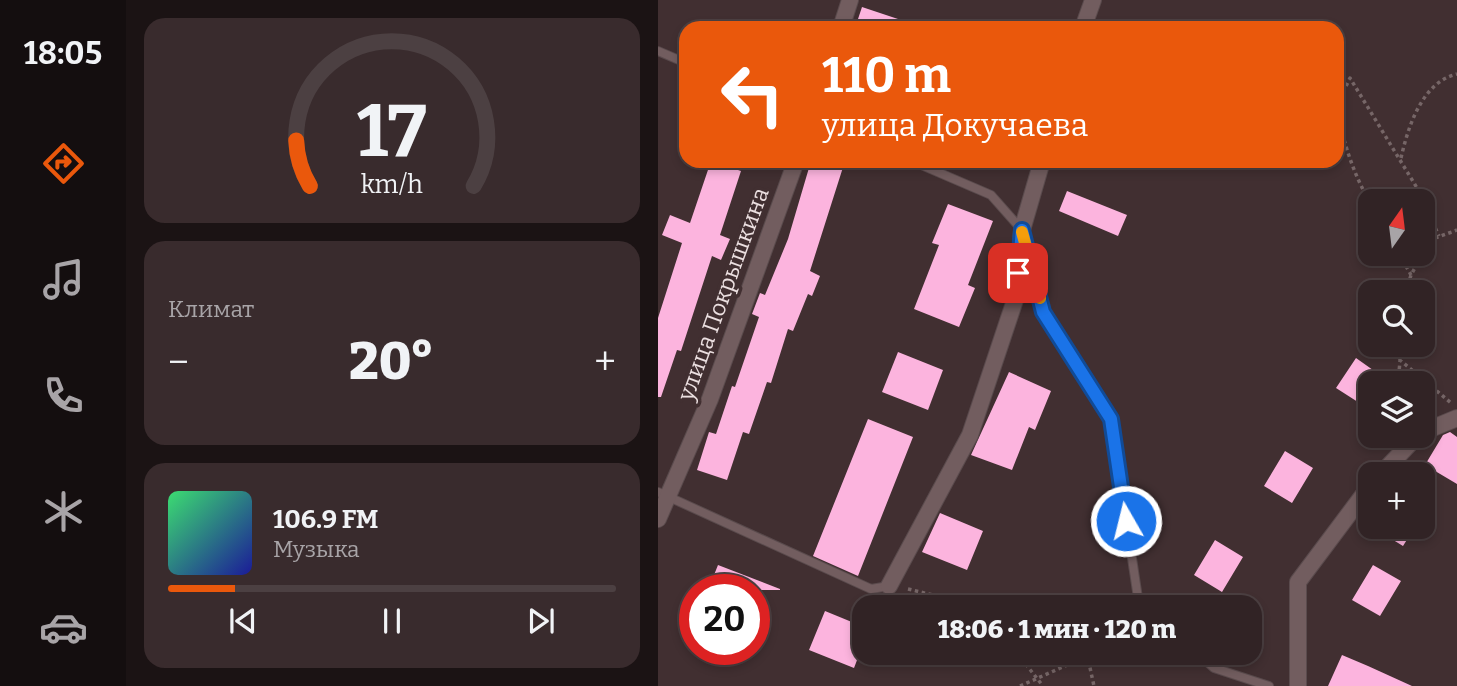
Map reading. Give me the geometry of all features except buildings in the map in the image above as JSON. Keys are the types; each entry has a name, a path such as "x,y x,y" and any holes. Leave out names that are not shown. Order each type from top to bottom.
{"street":[{"path":"843,21 850,0"},
{"path":"1086,21 1093,0"},
{"name":"улица Покрышкина","path":"658,519 663,494 710,399 793,168"},
{"path":"889,586 970,435 1017,294 1022,230 1040,168"},
{"path":"1435,427 1457,418"},
{"path":"1392,462 1406,448"},
{"path":"1298,686 1298,582 1358,502"}],"lane":[{"path":"658,51 679,60"},
{"path":"928,168 991,195 1022,230 1043,312 1111,419 1138,595"},
{"path":"663,494 871,589 889,586"},
{"path":"1211,665 1269,686"}],"path":[{"path":"1400,160 1406,136 1423,97 1457,74"},
{"path":"1344,91 1350,78 1400,160 1439,236"},
{"path":"1344,138 1350,160 1364,189"},
{"path":"1410,280 1430,240 1457,230"},
{"path":"1406,266 1411,275"},
{"path":"1399,371 1400,357"},
{"path":"1400,360 1450,402 1457,404"},
{"path":"889,586 941,595"},
{"path":"1026,665 1043,686"},
{"path":"1020,686 1064,665"},
{"path":"1089,665 1094,686"}],"slow traffic":[{"path":"1022,232 1040,298"}],"route":[{"path":"1018,273 1022,230 1043,312 1111,419 1126,521"}]}
